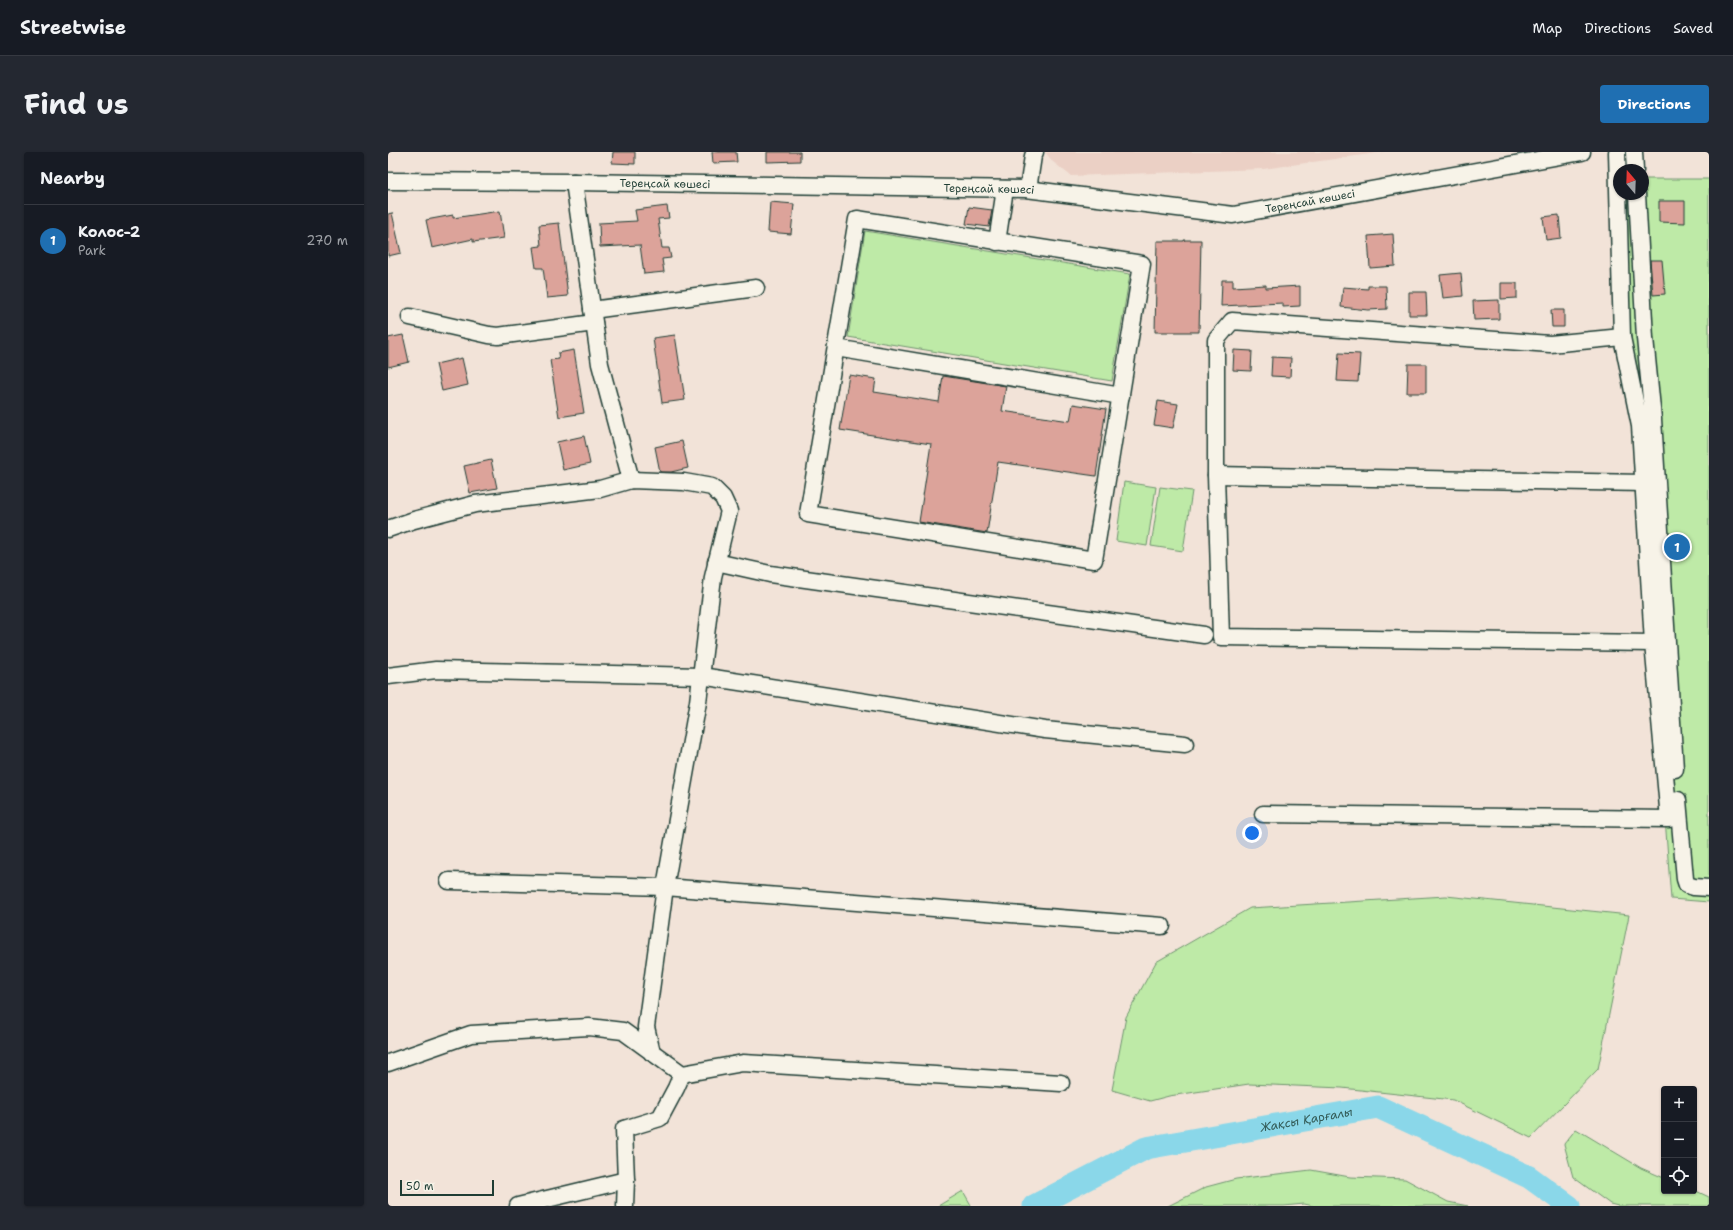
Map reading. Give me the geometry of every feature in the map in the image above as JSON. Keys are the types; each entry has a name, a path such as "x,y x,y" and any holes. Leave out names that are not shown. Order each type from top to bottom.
{"street":[{"path":"1028,189 1033,156 1035,152"},
{"name":"Тереңсай көшесі","path":"388,181 574,182 1028,189 1233,215 1582,152"},
{"path":"1263,814 1669,819 1653,644 1640,426 1622,337 1617,152"},
{"path":"1634,152 1635,164"},
{"path":"574,182 600,364 631,480"},
{"path":"997,242 1005,189"},
{"path":"1637,200 1645,338 1653,419 1668,674 1685,879 1687,885 1709,888"},
{"path":"857,219 997,242 1142,264 1094,560 808,514 857,219"},
{"path":"410,317 489,336 498,336 593,316 756,288"},
{"path":"1622,337 1550,344 1232,321 1216,340 1216,476 1220,637 1653,644"},
{"path":"836,348 1121,396"},
{"path":"1216,476 1644,483"},
{"path":"388,530 414,520 475,504 600,489 631,480 684,482 712,487 723,498 729,510 713,577 698,702 665,887 646,1027 652,1053"},
{"path":"716,562 770,574 1204,635"},
{"path":"388,676 436,670 701,676 1045,730 1185,744"},
{"path":"449,880 665,887 1162,926"},
{"path":"388,1063 471,1034 590,1027 623,1031 682,1074 743,1064 1061,1083"},
{"path":"624,1206 626,1180 624,1129 660,1118 682,1074"},
{"path":"518,1206 626,1180"}],"shaded area":[{"path":"1045,152 1384,152 1263,169 1071,176 1053,162"}],"green space":[{"path":"1649,179 1709,179 1709,902 1671,899 1619,200 1649,200"},
{"path":"865,231 1130,274 1112,381 848,337"},
{"path":"1124,482 1156,487 1147,546 1116,541"},
{"path":"1160,487 1192,491 1183,551 1151,546"},
{"path":"1446,896 1629,915 1598,1069 1531,1138 1453,1100 1342,1088 1249,1084 1169,1096 1150,1101 1112,1090 1126,1017 1156,962 1250,908"},
{"path":"1576,1129 1641,1168 1661,1177 1661,1194 1697,1194 1697,1191 1709,1197 1709,1206 1618,1206 1610,1204 1573,1177 1564,1144"},
{"path":"1311,1170 1350,1177 1405,1179 1448,1202 1468,1206 1314,1206 1304,1204 1284,1206 1168,1206 1206,1187 1236,1179"},
{"path":"963,1191 971,1205 970,1206 938,1206"}],"building":[{"path":"613,152 635,152 635,164 612,163"},
{"path":"712,152 736,152 737,162 713,163"},
{"path":"767,152 800,152 800,161 767,162"},
{"path":"1659,201 1685,201 1685,223 1659,222"},
{"path":"770,202 794,204 791,234 768,232"},
{"path":"667,206 669,218 658,219 662,248 669,248 671,258 662,259 664,272 644,274 640,245 600,247 599,223 637,221 635,210"},
{"path":"969,207 992,210 989,227 966,224"},
{"path":"500,211 504,238 473,242 473,239 432,248 426,220 453,215 453,218"},
{"path":"392,213 401,253 388,256 388,214"},
{"path":"1559,215 1561,238 1546,240 1543,217"},
{"path":"559,223 568,296 547,298 543,268 536,268 533,247 541,246 539,225"},
{"path":"1393,234 1395,266 1370,268 1368,236"},
{"path":"1201,240 1199,332 1155,332 1157,241"},
{"path":"1650,260 1662,260 1665,294 1653,295"},
{"path":"1461,273 1463,296 1443,298 1440,275"},
{"path":"1222,280 1233,280 1233,287 1266,285 1266,288 1300,286 1300,306 1283,307 1283,303 1221,306"},
{"path":"1501,283 1517,283 1517,298 1501,299"},
{"path":"1368,286 1386,286 1387,309 1368,310 1341,307 1343,287 1368,289"},
{"path":"1409,292 1426,292 1427,315 1409,315"},
{"path":"1499,300 1499,319 1474,320 1473,301"},
{"path":"1551,310 1564,310 1564,327 1552,327"},
{"path":"403,335 409,362 388,367 388,338"},
{"path":"675,335 685,400 662,403 653,338"},
{"path":"574,350 584,413 559,417 550,360 559,359 558,353"},
{"path":"1234,350 1252,351 1251,371 1233,370"},
{"path":"1339,353 1360,354 1358,382 1337,381"},
{"path":"1272,357 1291,358 1290,377 1271,376"},
{"path":"462,358 468,385 442,391 436,364"},
{"path":"1408,364 1426,364 1426,393 1407,393"},
{"path":"849,375 876,379 874,392 939,402 943,376 1006,386 1002,411 1070,421 1073,404 1106,409 1096,476 998,462 987,533 919,522 931,444 840,430"},
{"path":"1158,401 1178,404 1173,428 1154,425"},
{"path":"584,436 590,464 563,470 557,442"},
{"path":"682,441 688,468 671,472 660,472 655,447"},
{"path":"491,460 497,488 470,493 464,466"}],"waterway":[{"name":"Жақсы Қарғалы","path":"1034,1206 1146,1148 1378,1107 1529,1177 1569,1206"}],"place":[{"name":"Колос-2","path":"1677,547"}]}
